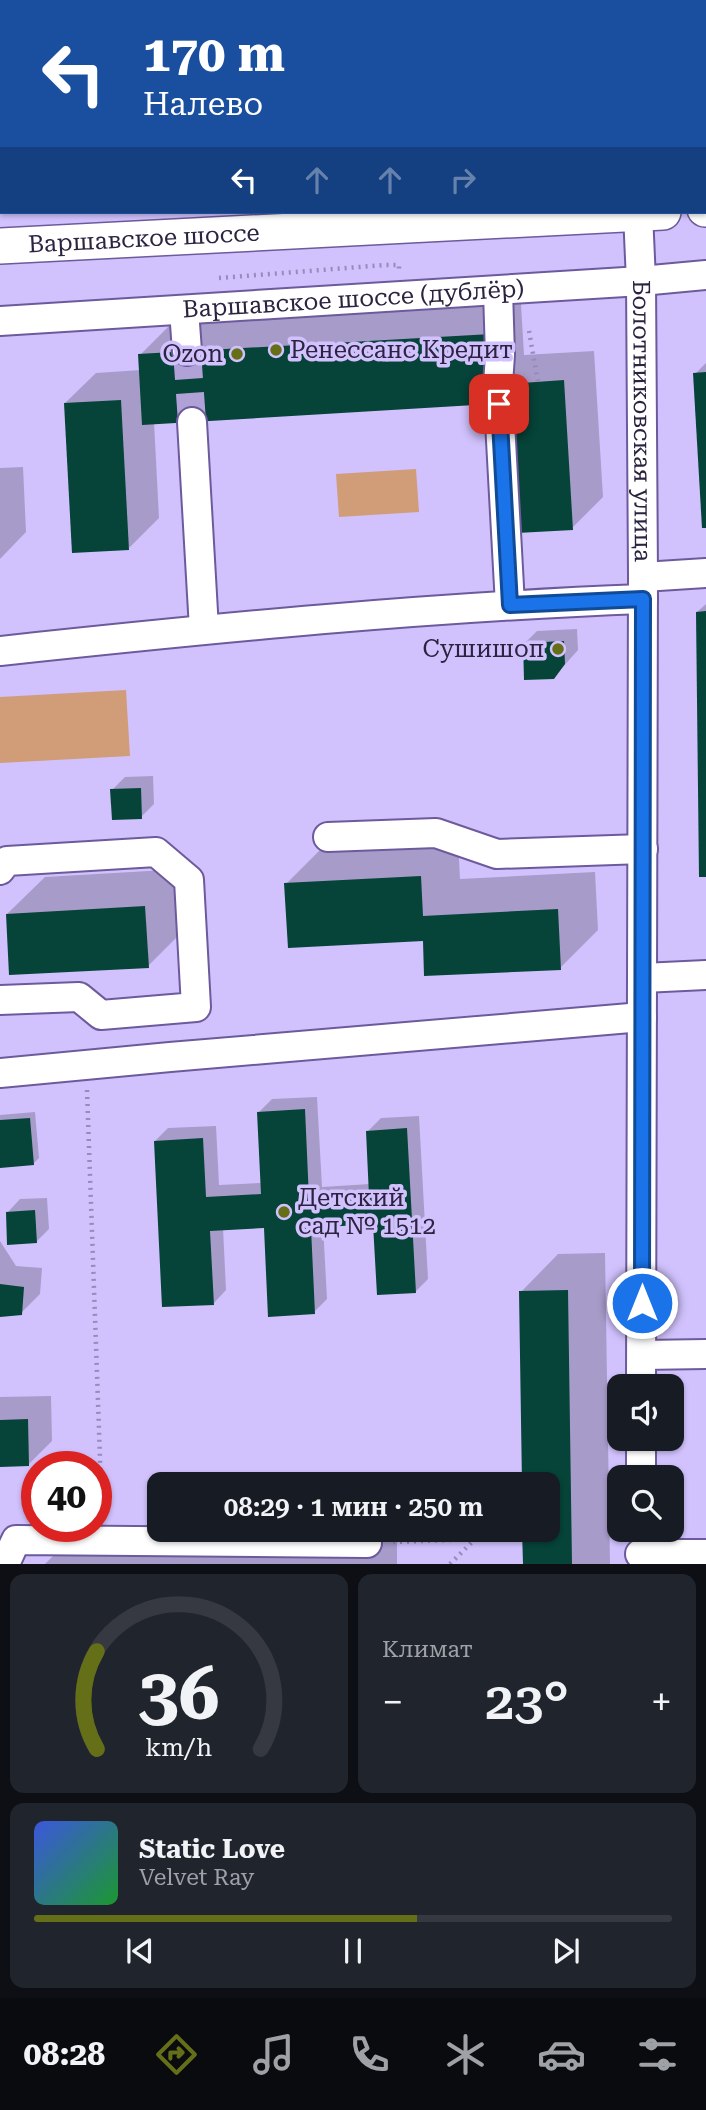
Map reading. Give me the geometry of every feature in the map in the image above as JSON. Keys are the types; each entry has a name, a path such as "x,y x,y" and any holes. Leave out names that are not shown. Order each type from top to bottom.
{"main road":[{"name":"Варшавское шоссе","path":"0,246 612,214"}],"street":[{"name":"Болотниковская улица","path":"641,1374 641,281 650,214"},
{"name":"Варшавское шоссе (дублёр)","path":"0,321 706,275"},
{"path":"498,290 498,394 510,605"},
{"path":"184,310 187,351"},
{"path":"192,422 204,629"},
{"path":"0,651 204,629 510,605 643,588 706,573"},
{"path":"328,837 436,834 496,854 643,849"},
{"path":"0,870 7,860 156,852 189,880 195,1007 101,1015 79,997 0,1000"},
{"path":"643,978 706,975"},
{"path":"0,1073 642,1017"},
{"path":"642,1355 706,1354"},
{"path":"112,1541 368,1543"},
{"path":"7,1548 89,1542"},
{"path":"640,1549 706,1553"}],"path":[{"path":"297,271 385,265"},
{"path":"528,328 538,382"},
{"path":"86,1065 100,1451"},
{"path":"450,1564 472,1542"}],"shaded area":[{"path":"416,469 419,512 339,517 336,474"},
{"path":"126,690 130,756 0,763 0,697"}],"building":[{"path":"491,334 494,385 564,380 573,530 517,533 508,403 142,425 138,354"},
{"path":"706,372 706,528 702,528 693,373"},
{"path":"121,400 129,550 72,553 64,403"},
{"path":"706,611 706,877 699,877 696,612"},
{"path":"564,641 565,664 554,679 524,680 523,643"},
{"path":"141,788 142,819 112,820 110,789"},
{"path":"421,876 423,916 558,909 561,970 424,976 423,941 288,948 284,883"},
{"path":"145,906 149,968 9,975 6,914"},
{"name":"Детский сад № 1512","path":"305,1109 309,1199 369,1196 366,1131 407,1128 416,1293 377,1295 373,1224 311,1228 315,1314 268,1317 264,1228 210,1231 214,1305 162,1307 154,1141 203,1138 206,1197 261,1194 257,1112"},
{"path":"30,1118 34,1165 0,1168 0,1120"},
{"path":"35,1210 37,1243 7,1245 6,1212"},
{"path":"0,1284 24,1287 22,1315 0,1317"},
{"path":"568,1290 572,1564 523,1564 522,1542 560,1542 560,1472 522,1472 519,1291"},
{"path":"28,1419 29,1451 21,1451 21,1466 0,1467 0,1420"}],"tunnel":[{"path":"187,351 192,422"}],"place":[{"name":"Ренессанс Кредит","path":"276,350"},
{"name":"Ozon","path":"237,354"},
{"name":"Сушишоп","path":"558,649"},
{"name":"Детский сад № 1512","path":"284,1212"}],"route":[{"path":"499,404 510,605 643,599 642,1303"}]}
